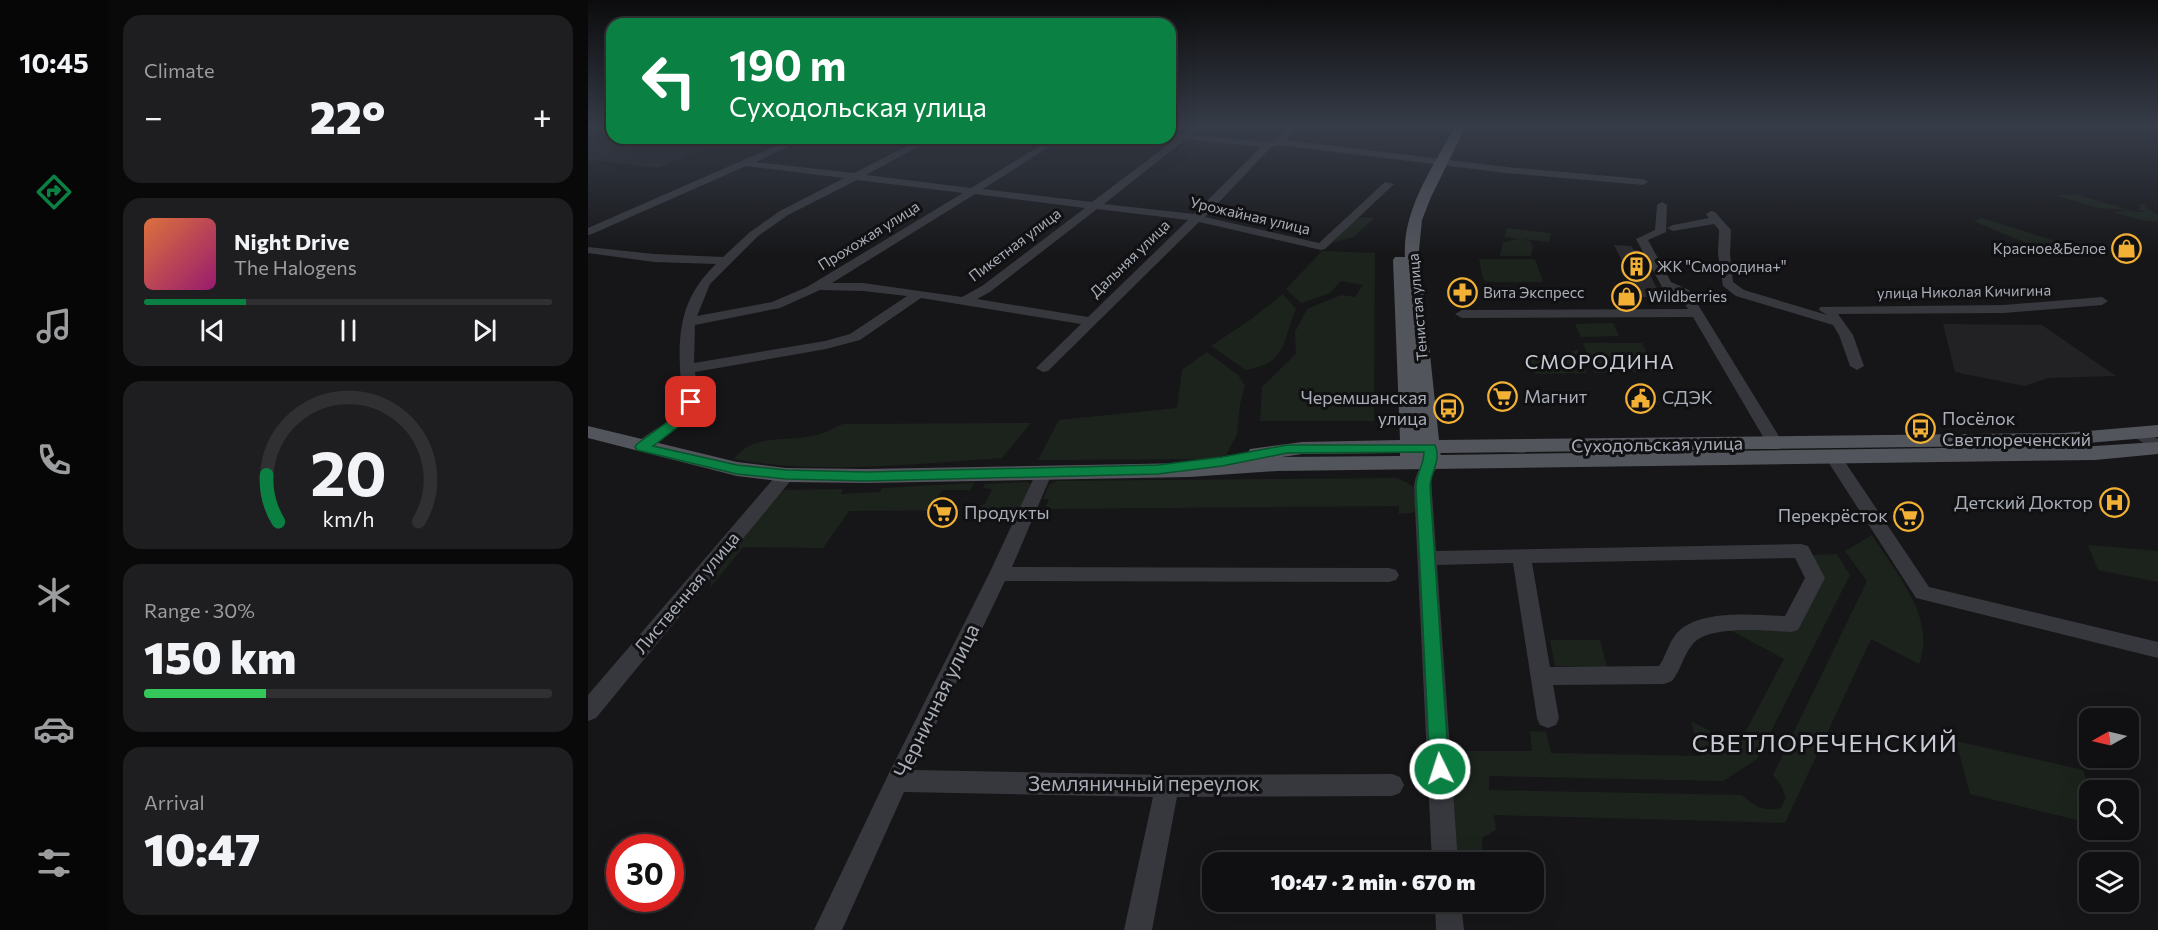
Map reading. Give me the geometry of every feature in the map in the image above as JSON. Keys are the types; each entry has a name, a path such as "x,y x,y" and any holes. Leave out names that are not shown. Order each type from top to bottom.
{"main road":[{"name":"Тенистая улица","path":"1421,460 1412,250 1415,220 1433,169"},
{"name":"Суходольская улица","path":"588,432 737,470 786,475 866,476 1220,469 1277,464 1421,460 1775,443 2064,439 2149,433"},
{"name":"Суходольская улица","path":"1421,460 2095,453 2158,448"}],"street":[{"path":"588,232 730,169"},
{"name":"Урожайная улица","path":"800,169 1197,218 1321,247 1389,184"},
{"path":"642,447 683,417 691,402 687,369 688,322 704,283 754,234 784,213 870,169"},
{"name":"Прохожая улица","path":"688,322 775,305 793,299 818,286 1006,169"},
{"name":"Пикетная улица","path":"965,301 986,289 1141,169"},
{"name":"Дальняя улица","path":"1043,368 1246,169"},
{"path":"1495,169 1643,182"},
{"path":"1662,205 1659,232 1642,239 1666,284 1683,290 1775,443"},
{"path":"1673,228 1713,217 1725,230 1724,254 1727,283 1740,292 1778,302 1817,318 1839,323 1846,335 1857,366"},
{"path":"588,250 654,258 725,261"},
{"path":"818,286 863,287 1090,321"},
{"path":"687,369 826,345 855,337 917,295"},
{"name":"улица Николая Кичигина","path":"1839,323 1825,310 2004,309 2102,301"},
{"path":"1462,314 1697,313"},
{"path":"2149,433 2158,448"},
{"path":"1833,457 1923,593 2158,650"},
{"path":"1421,460 1444,852"},
{"name":"Черничная улица","path":"828,930 897,782 999,574 1045,471"},
{"name":"Лиственная улица","path":"588,711 786,475"},
{"path":"1427,558 1801,551 1815,578 1791,624 1706,625 1689,634 1676,652 1671,669 1664,675 1541,676"},
{"path":"1521,556 1548,718"},
{"path":"999,574 1389,574"},
{"name":"Земляничный переулок","path":"897,782 1167,786 1392,785"},
{"path":"1138,930 1167,786"}],"shaded area":[{"path":"2078,195 2130,210 2099,208 2057,196"},
{"path":"2140,204 2144,204 2145,207 2158,214 2158,222 2112,212 2130,210 2146,212 2139,210"},
{"path":"1357,218 1374,218 1354,237 1332,243"},
{"path":"1982,218 2103,256 2055,255 1973,221"},
{"path":"1507,228 1551,233 1549,242 1521,239 1530,241 1533,247 1531,256 1500,256 1503,242 1519,239 1504,237"},
{"path":"1322,251 1375,253 1374,421 1260,421 1262,387 1296,354 1295,332 1307,309 1341,295 1355,297 1363,285 1341,281 1330,293 1301,303 1286,289"},
{"path":"1479,259 1535,259 1543,282 1487,282 1483,279"},
{"path":"1283,294 1296,309 1281,350 1269,362 1246,370 1211,346 1250,320"},
{"path":"1613,323 1619,336 1581,337 1575,324"},
{"path":"1943,324 2042,325 2116,376 2048,378 2025,386 1955,372"},
{"path":"1583,343 1642,343 1654,368 1652,371 1595,373"},
{"path":"1577,349 1587,373 1535,374 1529,355 1568,354"},
{"path":"1207,352 1238,375 1245,386 1240,404 1237,434 1226,455 1211,459 1038,460 1059,420 1177,408 1182,370"},
{"path":"1031,423 1002,458 868,467 800,466 734,459 751,445 817,435 843,424"},
{"path":"1397,478 1413,486 1417,510 1412,513 1399,514 1399,506 1045,509 1049,499 1043,499 1049,485 1056,481"},
{"path":"1028,482 1032,485 1023,507 1013,510 978,510 985,504 992,489 983,488 985,484"},
{"path":"974,483 970,490 942,490 933,506 956,506 954,510 849,511 823,548 743,547 711,587 711,580 780,492 785,490 843,489 841,494 880,492 882,488"},
{"path":"1872,535 1911,596 1922,630 1923,647 1919,664 1871,639 1785,823 1494,815 1496,830 1482,838 1483,852 1456,852 1450,751 1532,751 1530,731 1546,732 1551,753 1701,756 1691,721 1738,746 1784,659 1730,630 1795,630 1812,555 1837,554 1850,575 1757,759 1723,781 1489,776 1489,790 1742,795 1760,808 1781,808 1786,798 1781,785 1773,775 1867,581 1845,551"},
{"path":"2088,545 2158,551 2158,582 2098,570"},
{"path":"1550,640 1600,640 1607,667 1555,666"},
{"path":"1956,741 2083,770 2086,780 2079,780 2079,821 1970,794"}],"building":[{"name":"ЖК \"Смородина+\"","path":"1614,245 1631,246 1634,250 1638,250 1661,297 1623,297 1619,288 1636,288"}],"place":[{"name":"Красное&Белое","path":"2127,249"},
{"name":"ЖК \"Смородина+\"","path":"1636,267"},
{"name":"Вита Экспресс","path":"1462,293"},
{"name":"Wildberries","path":"1627,297"},
{"name":"Магнит","path":"1503,397"},
{"name":"СДЭК","path":"1641,398"},
{"name":"Черемшанская улица","path":"1448,408"},
{"name":"Посёлок Светлореченский","path":"1921,429"},
{"name":"Детский Доктор","path":"2114,503"},
{"name":"Продукты","path":"943,513"},
{"name":"Перекрёсток","path":"1909,516"}],"district":[{"name":"СМОРОДИНА","path":"1600,362"},
{"name":"СВЕТЛОРЕЧЕНСКИЙ","path":"1825,744"}],"route":[{"path":"691,402 683,417 642,447 737,470 786,475 866,476 1158,469 1222,462 1287,449 1430,448 1431,463 1423,478 1423,487 1440,769"}]}
